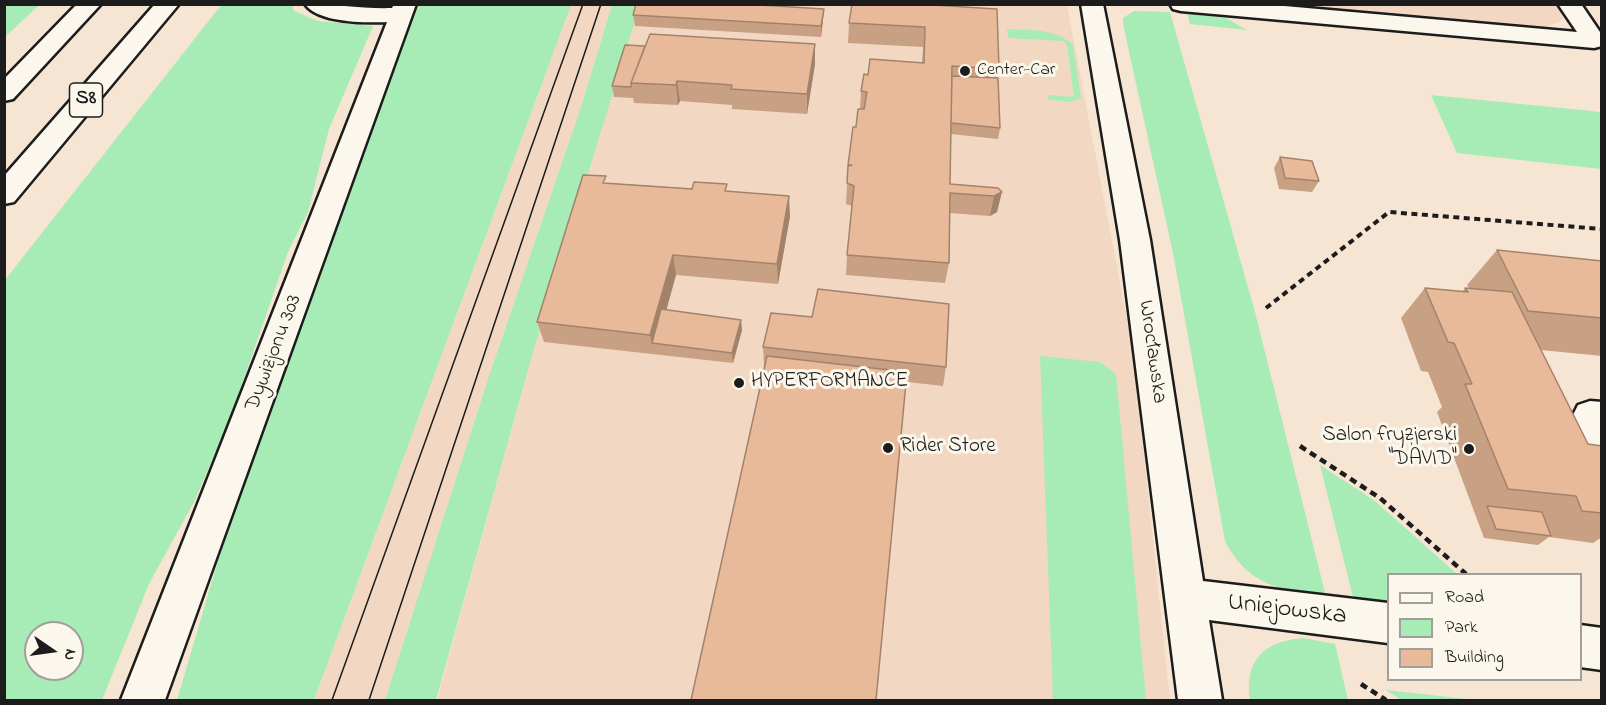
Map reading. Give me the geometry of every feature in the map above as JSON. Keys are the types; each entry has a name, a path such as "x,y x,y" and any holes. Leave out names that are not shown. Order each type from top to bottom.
{"main road":[{"path":"4,94 90,4"},
{"name":"S8","path":"4,195 168,4"},
{"path":"316,4 325,10 350,15 402,10"},
{"name":"Wrocławska","path":"1092,4 1135,240 1200,700"},
{"path":"1181,4 1594,40 1569,4"},
{"name":"Dywizjonu 303","path":"143,700 402,10"},
{"path":"1602,416 1590,415 1602,437"},
{"name":"Uniejowska","path":"1186,598 1387,623"},
{"path":"1582,646 1602,649"}],"path":[{"path":"1266,308 1389,212 1602,229"},
{"path":"1300,446 1380,498 1465,573"},
{"path":"1361,684 1386,700"}],"shaded area":[{"path":"1551,4 1558,8 1563,18 1560,22 1543,27 1263,5"},
{"path":"571,5 612,5 581,107 488,379 385,700 314,700"},
{"path":"640,5 1067,5 1133,351 1170,700 437,700 536,342"}],"green space":[{"path":"5,4 39,4 39,5 5,37"},
{"path":"222,4 292,5 294,11 318,21 373,26 329,129 308,212 288,252 232,413 195,500 149,584 102,700 5,700 5,280"},
{"path":"413,5 571,5 314,700 177,700 263,408"},
{"path":"612,5 640,5 534,349 436,700 385,700 488,379 581,107"},
{"path":"1134,11 1170,12 1255,312 1326,597 1294,592 1255,577 1234,556 1225,541 1173,253 1123,24 1123,18"},
{"path":"1187,13 1226,18 1247,30 1190,24"},
{"path":"1007,29 1050,33 1066,39 1073,45 1081,98 1070,102 1047,99 1049,95 1074,97 1067,45 1063,41 1008,38"},
{"path":"1431,95 1601,112 1601,169 1457,153"},
{"path":"1040,356 1100,362 1116,374 1146,700 1053,700"},
{"path":"1320,465 1375,501 1456,573 1387,573 1387,605 1354,601"},
{"path":"1303,638 1335,644 1348,700 1250,700 1250,674 1260,656 1277,643"},
{"path":"1386,690 1475,700 1401,700"}],"building":[{"path":"636,4 743,4 824,9 821,26 633,15"},
{"path":"852,4 916,4 997,9 999,69 952,66 950,184 998,188 1002,192 994,196 950,193 949,263 847,255 854,186 847,183 848,166 852,165 848,165 853,127 856,127 858,109 864,109 867,92 861,91 864,74 868,75 870,59 924,63 925,27 849,23"},
{"path":"650,34 815,44 807,94 731,89 732,85 677,81 676,85 631,83"},
{"path":"625,45 645,46 631,87 612,86"},
{"path":"952,76 998,78 1000,128 951,123"},
{"path":"1280,157 1312,161 1319,181 1285,178"},
{"path":"583,175 606,176 603,183 692,189 694,182 727,184 725,191 789,196 777,264 673,255 650,335 537,322"},
{"path":"1497,250 1602,261 1602,318 1528,311"},
{"path":"1425,288 1468,292 1465,288 1512,292 1588,444 1602,446 1602,513 1582,511 1576,496 1508,489 1465,384 1472,384 1454,343 1448,342"},
{"path":"818,289 949,304 946,367 763,347 771,313 812,317"},
{"path":"661,309 741,320 732,353 652,343"},
{"path":"767,356 907,372 876,700 691,700"},
{"path":"1487,506 1542,512 1551,536 1496,529"}],"tram line":[{"path":"332,700 583,4"},
{"path":"369,700 601,4"}],"place":[{"name":"Center-Car","path":"965,71"},
{"name":"HYPERFORMANCE","path":"739,383"},
{"name":"Rider Store","path":"888,448"},
{"name":"Salon fryzjerski \"DAVID\"","path":"1469,449"}]}
